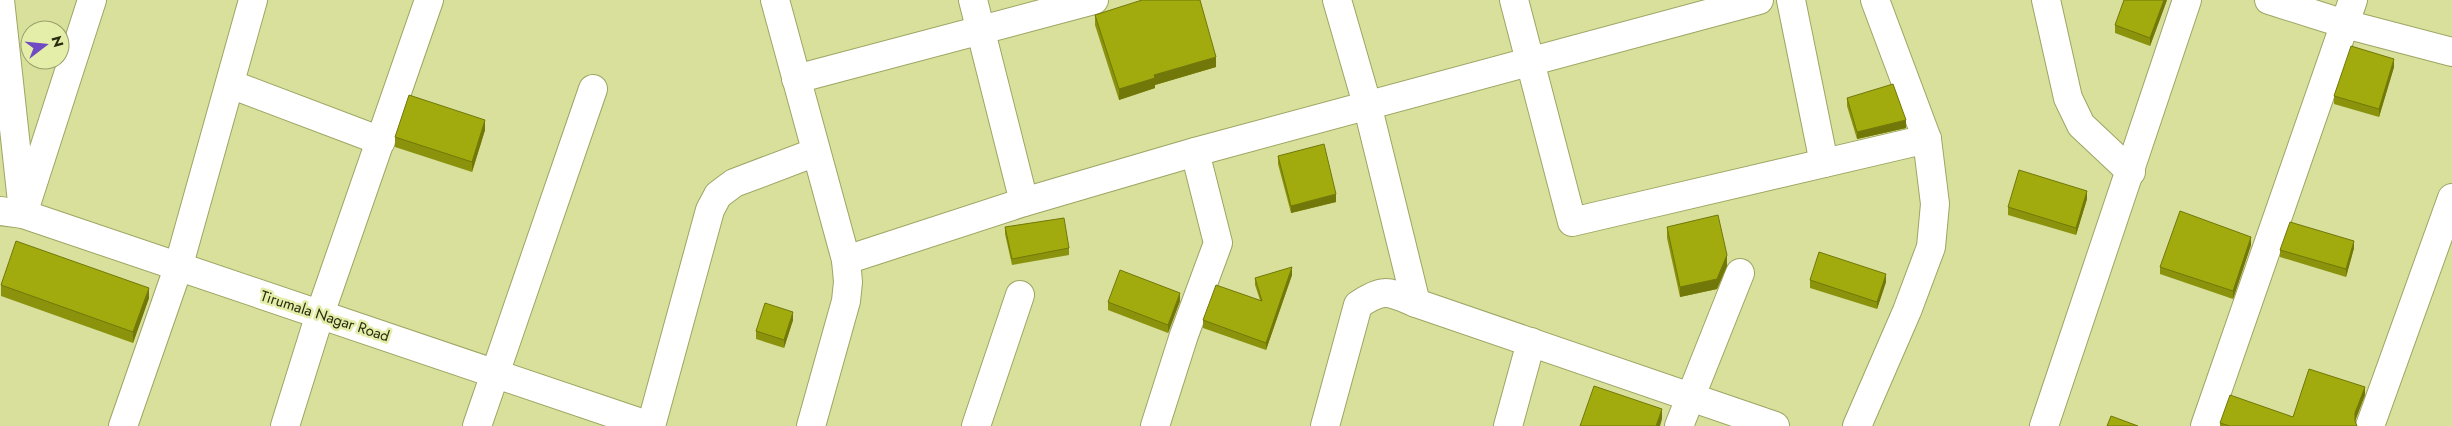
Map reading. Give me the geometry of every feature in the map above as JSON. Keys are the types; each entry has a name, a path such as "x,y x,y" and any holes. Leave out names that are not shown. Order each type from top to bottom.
{"street":[{"path":"0,0 12,212"},
{"path":"12,212 92,0"},
{"path":"123,426 178,268 254,0"},
{"path":"285,426 320,314 429,0"},
{"path":"775,0 846,260 848,282 846,302 811,426"},
{"path":"973,0 1024,202"},
{"path":"796,78 1094,0"},
{"path":"1338,0 1416,303"},
{"path":"1514,0 1572,222 1927,139"},
{"path":"846,260 1024,202 1195,152 1366,104 1530,63 1759,0"},
{"path":"1790,0 1824,163"},
{"path":"1857,426 1907,311 1931,247 1935,204 1927,139 1875,0"},
{"path":"2046,0 2068,98 2080,125 2131,172"},
{"path":"2044,426 2131,172 2187,0"},
{"path":"2269,0 2349,12 2452,52"},
{"path":"2205,426 2349,12"},
{"path":"230,84 380,141"},
{"path":"477,426 593,89"},
{"path":"650,426 710,210 718,195 734,183 816,152"},
{"path":"1154,426 1218,243 1195,152"},
{"path":"2370,426 2452,198"},
{"name":"Tirumala Nagar Road","path":"12,212 650,426"},
{"path":"1679,426 1689,395 1740,273"},
{"path":"1325,426 1358,305 1374,293 1390,292 1416,303 1775,426"},
{"path":"976,426 1020,295"},
{"path":"1508,426 1532,342"}],"building":[{"path":"1142,0 1200,0 1216,57 1154,75 1155,78 1119,89 1095,15"},
{"path":"2124,0 2164,0 2150,38 2115,25"},
{"path":"2351,46 2394,59 2379,109 2334,96"},
{"path":"1893,84 1906,120 1857,132 1847,98"},
{"path":"409,95 485,120 472,162 395,137"},
{"path":"1324,144 1336,194 1291,206 1278,156"},
{"path":"2019,170 2087,191 2076,228 2008,207"},
{"path":"2180,211 2251,237 2233,291 2160,267"},
{"path":"1718,215 1727,255 1717,279 1680,287 1667,227"},
{"path":"1064,218 1069,248 1012,259 1005,227"},
{"path":"2290,222 2354,241 2346,269 2280,250"},
{"path":"16,241 149,288 133,332 1,285"},
{"path":"1819,252 1886,274 1877,302 1810,280"},
{"path":"1292,267 1266,343 1203,320 1216,285 1262,301 1255,278"},
{"path":"1120,270 1180,293 1168,325 1108,302"},
{"path":"765,303 793,312 784,340 756,331"},
{"path":"2309,369 2365,387 2355,413 2357,426 2230,426 2220,423 2230,395 2293,417"},
{"path":"1594,386 1662,409 1656,426 1580,426"},
{"path":"2111,416 2138,426 2107,426"}]}
